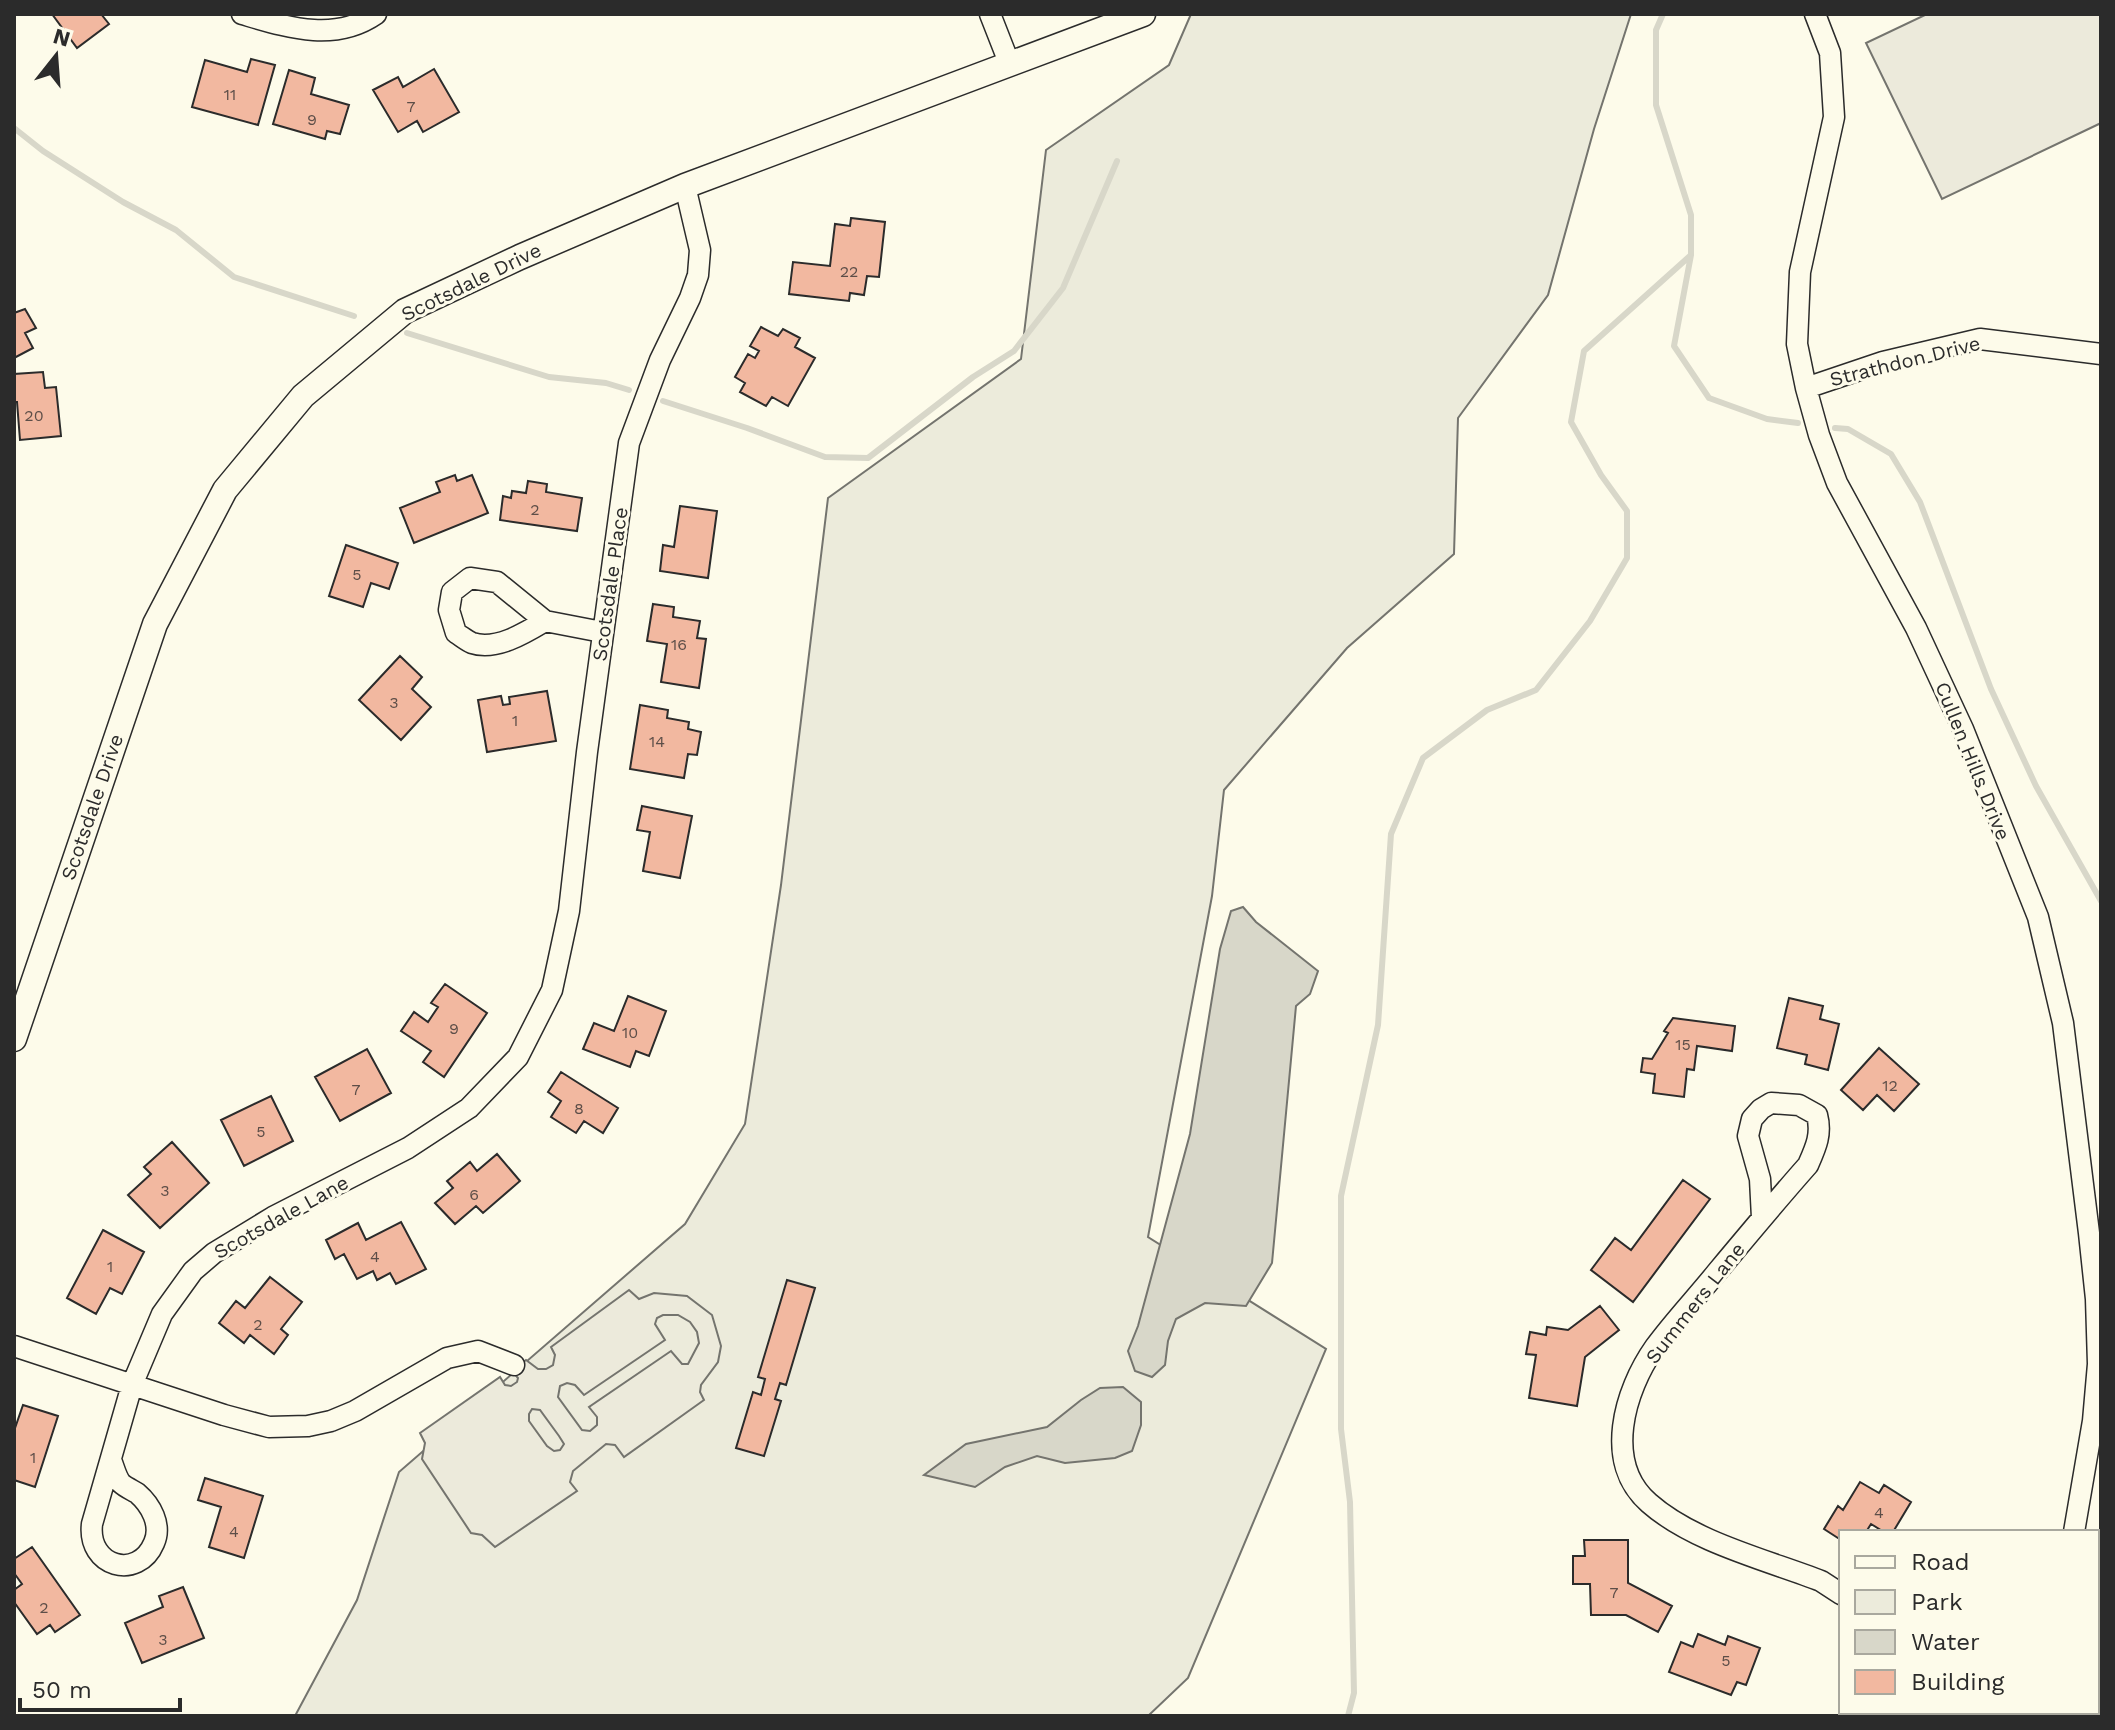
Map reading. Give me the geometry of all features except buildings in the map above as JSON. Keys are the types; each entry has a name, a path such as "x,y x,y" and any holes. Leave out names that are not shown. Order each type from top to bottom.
{"street":[{"path":"242,14 321,32 361,25 376,14"},
{"path":"990,14 1010,65"},
{"name":"Scotsdale Drive","path":"14,1039 155,624 225,490 303,396 405,311 520,257 685,186 1143,14"},
{"name":"Cullen Hills Drive","path":"1815,14 1830,53 1834,117 1800,272 1797,344 1806,388 1837,483 1916,628 1963,729 2038,917 2063,1023 2096,1299 2098,1364 2093,1421 2074,1530"},
{"name":"Scotsdale Place","path":"550,995 569,911 602,632 629,443 660,360 698,275 700,250 685,186"},
{"name":"Strathdon Drive","path":"1806,388 1883,362 1980,339 2101,354"},
{"path":"545,621 521,635 498,643 473,644 456,633 449,610 452,592 470,578 497,582 545,621 602,632"},
{"name":"Scotsdale Lane","path":"111,1460 121,1484 149,1505 157,1524 155,1542 144,1558 126,1565 106,1562 92,1544 92,1524 132,1385 162,1314 193,1271 214,1253 273,1217 408,1148 469,1108 518,1057 550,995"},
{"name":"Summers Lane","path":"1762,1218 1760,1179 1748,1136 1752,1119 1771,1103 1799,1105 1817,1115 1820,1127 1808,1165 1654,1349 1627,1405 1621,1436 1623,1457 1629,1478 1648,1502 1678,1524 1821,1581 1839,1593"},
{"path":"14,1346 269,1427 308,1426 331,1421 355,1411 447,1358 478,1351 514,1365"}],"green space":[{"path":"1191,14 1631,14 1594,129 1548,295 1458,418 1454,554 1347,648 1224,790 1212,896 1148,1237 1326,1349 1188,1678 1148,1716 295,1716 357,1600 399,1472 685,1224 745,1124 781,885 828,498 1021,359 1046,150 1169,65"}],"shaded area":[{"path":"1927,14 2101,14 2101,123 1942,199 1866,43"},
{"path":"629,1290 639,1299 654,1293 687,1296 712,1315 721,1346 718,1362 701,1385 704,1400 624,1457 615,1445 606,1444 573,1471 570,1482 577,1491 495,1547 482,1535 471,1533 422,1459 425,1443 420,1433 500,1377 505,1385 511,1386 517,1382 518,1378 512,1371 526,1360 538,1369 553,1365 555,1355 551,1347","holes":["678,1315 690,1322 697,1332 699,1343 688,1364 682,1364 671,1351 589,1407 597,1417 597,1425 590,1431 582,1430 558,1397 560,1386 567,1383 575,1385 584,1395 665,1340 655,1324 657,1318","532,1409 540,1410 559,1436 564,1444 560,1450 554,1451 547,1446 529,1421"]}],"water":[{"path":"1243,907 1256,922 1318,971 1310,994 1296,1006 1272,1263 1246,1306 1205,1303 1176,1319 1168,1341 1165,1365 1152,1377 1135,1371 1128,1351 1138,1326 1190,1134 1220,949 1231,911"},
{"path":"1123,1387 1141,1402 1141,1425 1132,1451 1115,1458 1065,1463 1037,1456 1005,1467 975,1487 924,1475 966,1444 1047,1427 1100,1388"}],"waterway":[{"path":"1348,1716 1354,1693 1350,1502 1341,1429 1341,1196 1378,1025 1391,834 1423,758 1487,710 1536,690 1590,621 1627,558 1627,511 1601,475 1571,422 1584,351 1691,255 1691,215 1656,105 1656,30 1663,14"},
{"path":"14,128 43,151 123,202 176,230 234,277 354,316"},
{"path":"663,401 825,457 868,458 973,377 1014,351 1063,288 1117,161"},
{"path":"1691,255 1674,346 1709,398 1767,419 1798,423"},
{"path":"407,333 549,377 606,383 629,390"},
{"path":"1835,428 1848,429 1891,454 1920,502 1991,689 2036,786 2101,901"}]}
